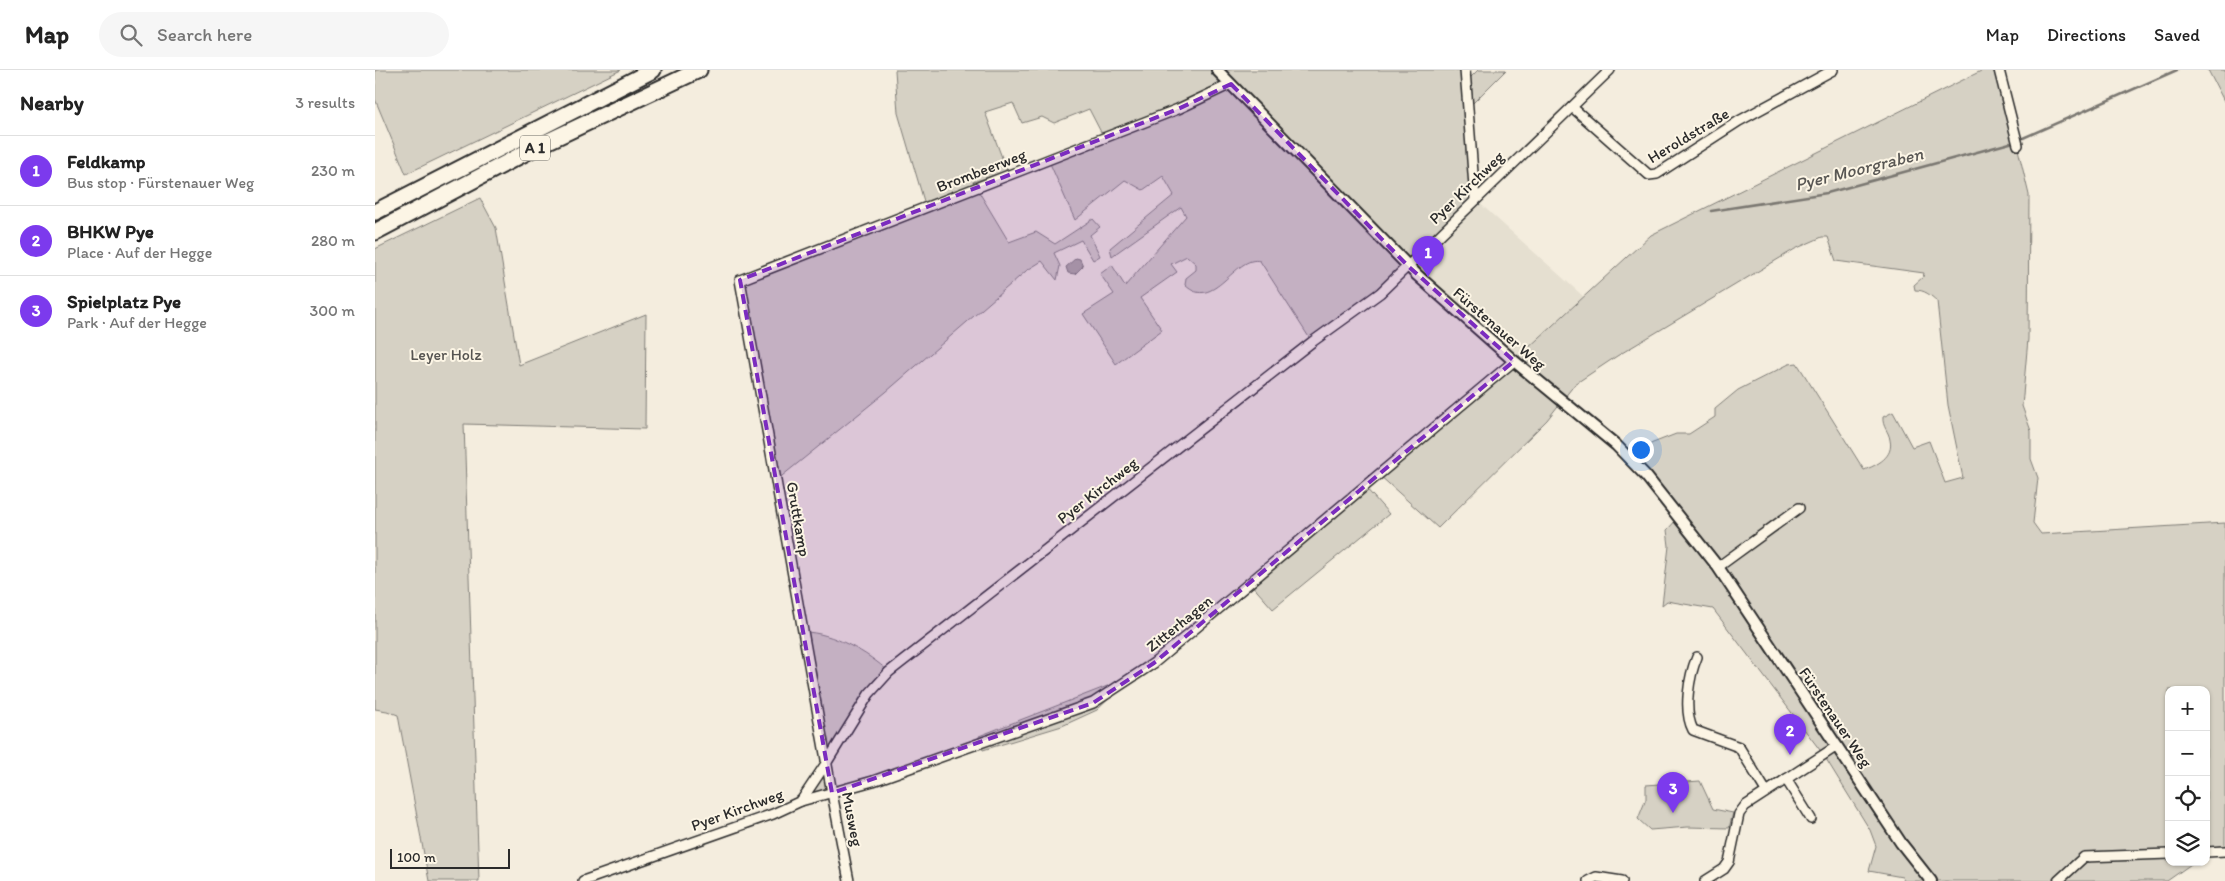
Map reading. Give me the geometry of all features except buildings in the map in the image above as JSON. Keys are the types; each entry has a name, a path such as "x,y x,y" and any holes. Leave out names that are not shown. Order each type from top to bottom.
{"highway":[{"name":"A 1","path":"375,212 653,70"},
{"name":"A 1","path":"375,232 542,144 699,70"}],"street":[{"name":"Fürstenauer Weg","path":"1217,70 1408,266 1515,361 1582,416 1651,482 1718,568 1901,843 1931,881"},
{"path":"1465,70 1475,199"},
{"name":"Pyer Kirchweg","path":"583,881 773,814 801,801 869,694 889,672 1305,348 1380,293 1609,70"},
{"name":"Heroldstraße","path":"1572,107 1649,176 1657,174 1739,122 1833,70"},
{"path":"1999,70 2018,146"},
{"name":"Brombeerweg","path":"740,280 1178,109 1231,84"},
{"name":"Gruttkamp","path":"740,280 827,762"},
{"name":"Zitterhagen","path":"801,801 873,781 1093,703 1154,663 1515,361"},
{"path":"1718,568 1799,508"},
{"path":"1697,657 1690,674 1688,721 1693,730 1739,747 1766,791"},
{"path":"1705,881 1724,869 1729,862 1739,814 1745,806 1837,746"},
{"name":"Musweg","path":"827,762 849,881"},
{"path":"1786,779 1811,819"},
{"path":"2210,852 2225,851"},
{"path":"2058,881 2083,857 2165,854"},
{"path":"1588,881 1596,877 1621,881"}],"highlighted area":[{"path":"1231,84 1408,266 1514,361 1154,663 1093,703 832,793 740,280 1178,109"}],"shaded area":[{"path":"1475,199 1584,297 1514,361 1408,266"},
{"path":"1076,258 1080,259 1083,266 1075,274 1068,273 1066,267"}],"green space":[{"path":"375,70 621,70 406,174 375,99"},
{"path":"895,70 1465,70 1467,81 1478,70 1506,70 1468,108 1475,199 1403,272 1312,342 1260,261 1251,261 1242,266 1215,288 1205,292 1196,292 1185,285 1186,278 1196,270 1196,264 1187,256 1171,264 1177,272 1140,298 1162,330 1116,364 1083,314 1114,294 1100,274 1112,265 1125,286 1186,216 1181,207 1112,256 1110,248 1174,195 1163,176 1143,190 1125,180 1075,220 1048,159 1104,138 1089,109 1054,123 1042,117 1022,123 1013,103 985,112 1007,171 973,182 1009,242 1036,232 1055,244 1093,219 1100,227 1090,235 1100,256 1093,260 1081,240 1054,253 1060,266 1057,280 1042,261 1026,271 886,392 777,480 742,282 926,208 898,113"},
{"path":"1983,70 1999,70 2029,195 2028,339 2022,406 2031,431 2031,459 2038,478 2033,523 2041,534 2225,523 2225,846 2218,846 2210,851 2210,686 2165,686 2165,866 2188,866 2167,881 1904,881 1902,877 1869,871 1876,846 1870,830 1823,754 1713,609 1667,601 1662,605 1669,546 1667,530 1679,517 1629,459 1640,448 1676,434 1689,434 1715,417 1715,409 1738,390 1789,364 1797,363 1864,470 1879,463 1887,456 1891,446 1883,417 1893,412 1912,447 1929,441 1945,483 1963,478 1948,405 1937,301 1925,292 1915,290 1914,285 1923,277 1924,273 1836,261 1828,237 1822,237 1795,249 1617,356 1575,384 1547,420 1438,528 1379,475 1365,487 1389,514 1273,609 1250,583 1514,361 1651,235"},
{"path":"2208,70 2225,70 2225,103"},
{"name":"Leyer Holz","path":"480,198 496,228 519,365 646,314 645,429 464,424 479,881 429,881 398,715 375,709 375,249"},
{"path":"804,632 826,636 849,645 871,658 889,672 828,762 832,793 801,801 827,762"},
{"path":"1110,685 1117,691 1097,710 1062,726 983,750 979,736"},
{"path":"1700,781 1713,809 1733,813 1729,828 1688,827 1650,830 1638,819 1646,799 1646,785"}],"waterway":[{"name":"Pyer Moorgraben","path":"2023,138 2177,70"},
{"name":"Pyer Moorgraben","path":"1711,211 1827,193 2010,143"}],"place":[{"name":"Feldkamp","path":"1428,277"},
{"name":"BHKW Pye","path":"1790,755"},
{"name":"Spielplatz Pye","path":"1673,813"}]}
